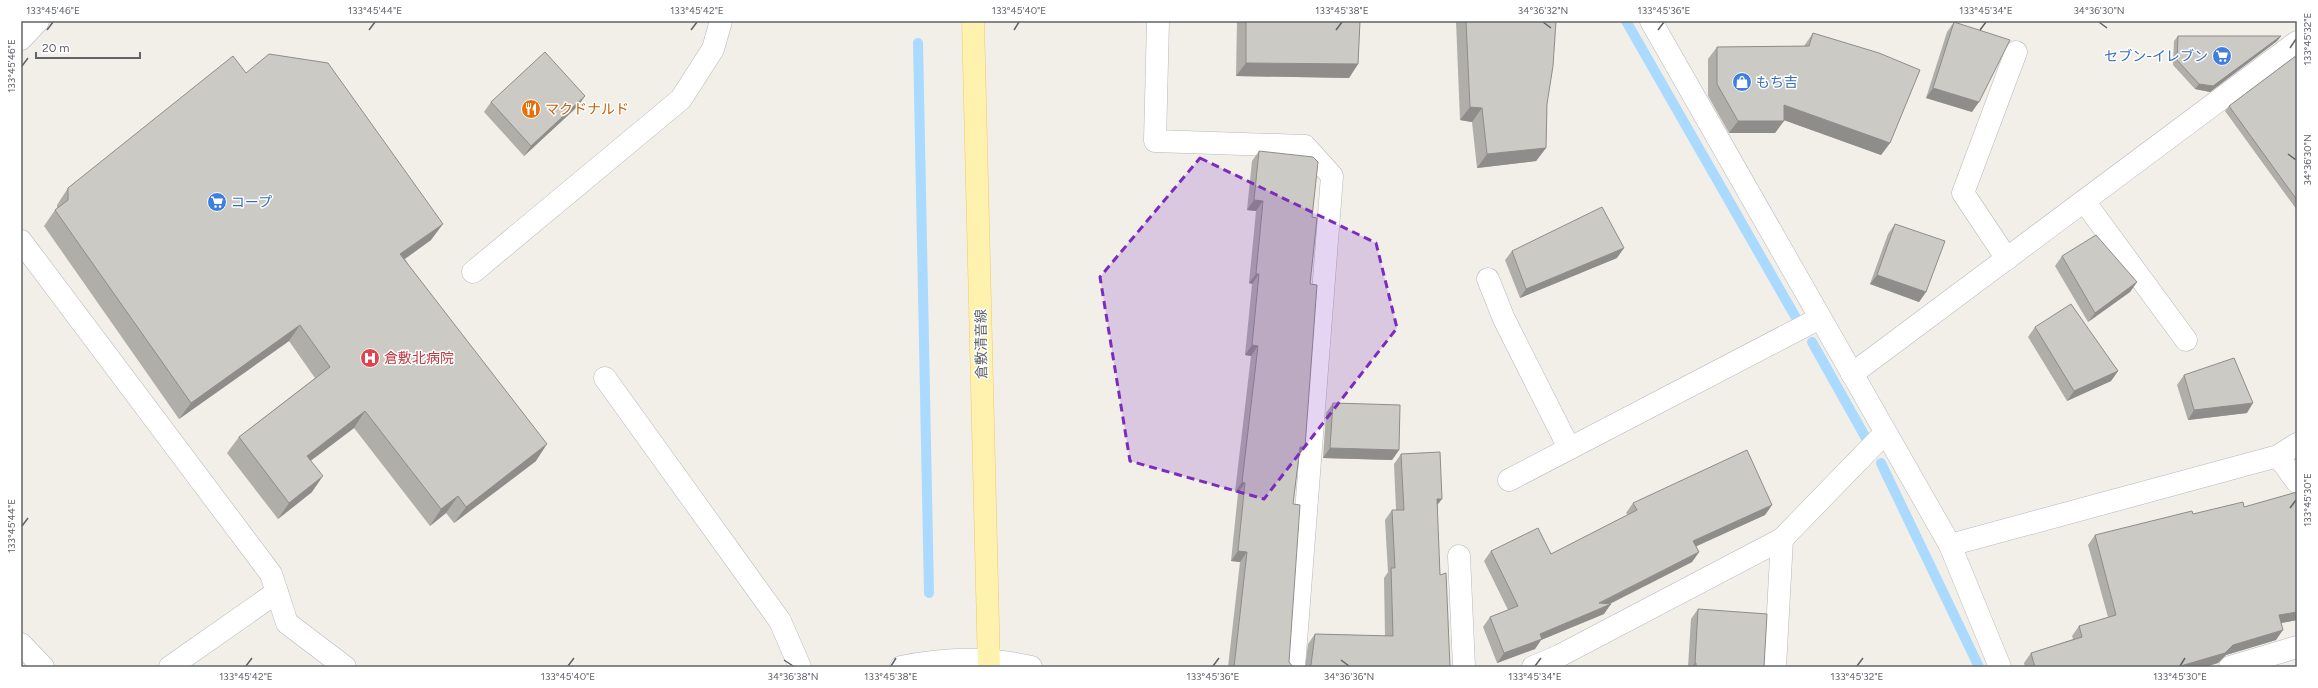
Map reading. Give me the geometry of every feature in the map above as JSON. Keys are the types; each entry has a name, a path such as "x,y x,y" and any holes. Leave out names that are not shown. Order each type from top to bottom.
{"main road":[{"name":"倉敷清音線","path":"973,21 989,664"}],"street":[{"path":"21,39 38,21"},
{"path":"473,272 681,98 713,49 721,21"},
{"path":"1158,21 1155,141 1305,146 1332,176 1294,667"},
{"path":"1651,21 1950,545 2000,667"},
{"path":"1852,374 2297,42"},
{"path":"2007,259 1963,193 2016,52"},
{"path":"2084,201 2186,340"},
{"path":"21,241 271,574 287,623 345,667"},
{"path":"1488,279 1504,319 1569,448"},
{"path":"1509,480 1820,318"},
{"path":"605,378 780,621 800,667"},
{"path":"1533,667 1559,656 1782,540 1885,433"},
{"path":"1950,545 2278,456 2297,444"},
{"path":"2278,456 2297,482"},
{"path":"1775,667 1782,540"},
{"path":"1459,556 1464,667"},
{"path":"170,667 277,592"},
{"path":"21,644 43,667"},
{"path":"2230,667 2297,647"},
{"path":"901,667 933,660 1031,667"}],"highlighted area":[{"path":"1200,158 1376,243 1397,328 1264,499 1130,461 1100,277"}],"building":[{"path":"1246,21 1360,21 1358,64 1246,63"},
{"path":"1466,21 1556,21 1553,66 1547,104 1546,148 1487,154 1482,108 1470,107"},
{"path":"1954,22 2010,40 1979,102 1933,88"},
{"path":"1813,33 1879,53 1920,70 1890,143 1784,105 1784,121 1738,121 1717,84 1717,47 1809,46"},
{"path":"2178,36 2281,36 2213,86 2199,84 2177,60"},
{"name":"マクドナルド","path":"545,52 585,96 531,146 491,102"},
{"path":"269,54 328,63 443,224 400,254 547,444 466,507 458,496 441,509 365,411 307,456 323,476 289,503 239,437 330,367 300,325 191,403 55,210 68,200 68,188 233,56 246,73"},
{"path":"2297,55 2297,200 2229,106"},
{"path":"1259,151 1313,157 1318,162 1312,217 1317,218 1310,284 1317,285 1305,447 1300,447 1293,504 1300,505 1289,662 1293,667 1234,667 1247,552 1238,551 1245,483 1242,482 1258,346 1252,345 1259,274 1256,274 1263,201 1254,200"},
{"path":"1602,207 1624,248 1526,289 1512,251"},
{"path":"1895,224 1945,241 1926,292 1877,275"},
{"path":"2096,235 2137,282 2095,313 2062,256"},
{"path":"2071,304 2118,371 2074,391 2035,327"},
{"path":"2234,358 2253,403 2194,410 2184,375"},
{"path":"1333,403 1400,405 1399,450 1330,448"},
{"path":"1747,450 1772,505 1693,541 1699,552 1599,603 1611,604 1540,634 1542,639 1504,653 1490,617 1518,606 1491,551 1538,528 1551,554 1637,510 1633,503"},
{"path":"1440,452 1442,499 1437,499 1440,575 1446,573 1450,667 1308,667 1311,665 1315,634 1393,636 1391,568 1395,568 1392,510 1404,510 1401,454"},
{"path":"2297,492 2297,612 2279,615 2283,630 2233,645 2225,653 2177,667 2035,667 2031,653 2082,637 2079,626 2116,615 2095,535 2192,511 2193,514 2243,502 2244,507"},
{"path":"1698,609 1767,614 1764,667 1696,667"}],"waterway":[{"path":"1626,21 1795,316"},
{"path":"918,43 929,593"},
{"path":"1812,342 1867,440"},
{"path":"1881,463 1979,667"}],"place":[{"name":"セブン-イレブン","path":"2222,56"},
{"name":"もち吉","path":"1742,82"},
{"name":"マクドナルド","path":"531,109"},
{"name":"コープ","path":"217,202"},
{"name":"倉敷北病院","path":"370,358"}]}
